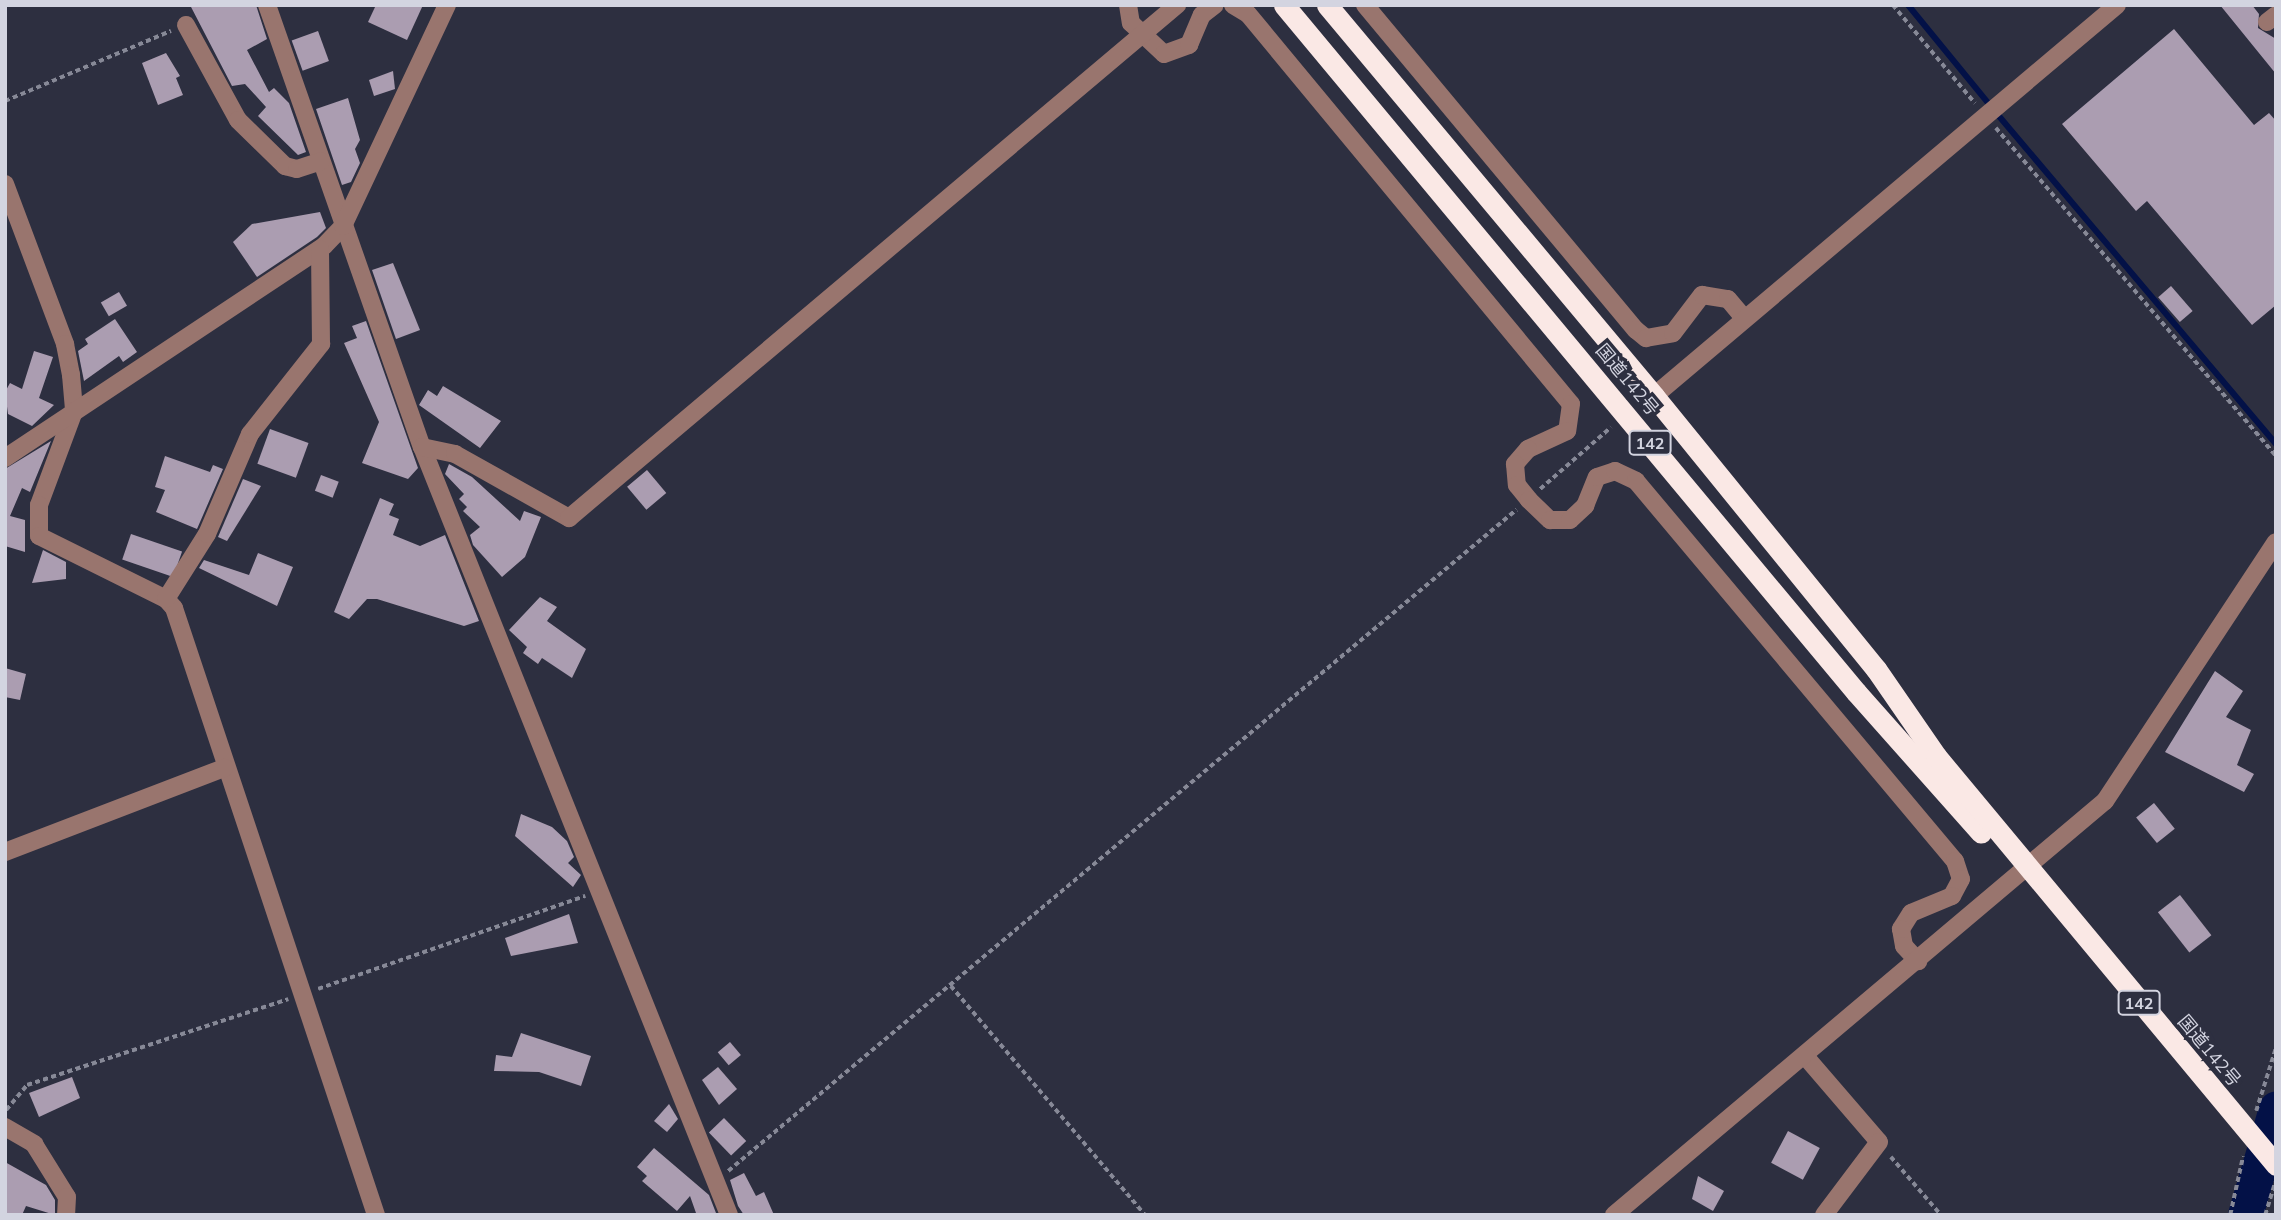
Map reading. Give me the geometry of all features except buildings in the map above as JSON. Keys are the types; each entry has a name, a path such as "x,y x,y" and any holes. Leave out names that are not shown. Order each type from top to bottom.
{"highway":[{"name":"国道142号","path":"1284,5 1962,812 1989,842 2028,868"},
{"name":"国道142号","path":"1326,5 1654,396 1876,669 1936,756 2275,1164"}],"street":[{"path":"267,5 342,226 422,447 730,1215"},
{"path":"5,458 320,249 342,226 447,5"},
{"path":"1128,5 1131,23 1164,54 1181,51 1202,15 1215,5"},
{"path":"422,447 455,454 569,518 1177,5"},
{"path":"1233,5 1248,15 1571,404 1572,422 1561,437 1528,449 1515,464 1517,485 1529,500 1550,520 1570,520 1585,506 1597,477 1615,471 1627,475 1706,564 1955,861 1961,879 1952,896 1911,913 1901,929 1904,946 1918,961"},
{"path":"1365,5 1636,330 1646,338 1672,333 1702,295 1717,294 1743,317"},
{"path":"1654,396 1743,317 2117,5"},
{"path":"186,25 238,120 285,166 297,169 321,161"},
{"path":"5,184 65,344 74,411 39,505 40,536 166,599 174,608 224,768 376,1215"},
{"path":"166,599 207,534 250,433 321,344 320,249"},
{"path":"1614,1215 2028,868 2115,791 2276,542"},
{"path":"5,852 224,768"},
{"path":"1805,1056 1878,1142 1824,1215"},
{"path":"5,1127 34,1144 67,1197 66,1215"}],"path":[{"path":"1894,5 2276,456"},
{"path":"5,101 186,25"},
{"path":"716,1181 1628,416"},
{"path":"951,986 1145,1215"},
{"path":"1878,1142 1941,1215"},
{"path":"2265,1215 2276,1181"}],"waterway":[{"path":"1908,5 1989,104"},
{"path":"1998,115 2276,444"},
{"path":"2245,1215 2276,1108"}]}
